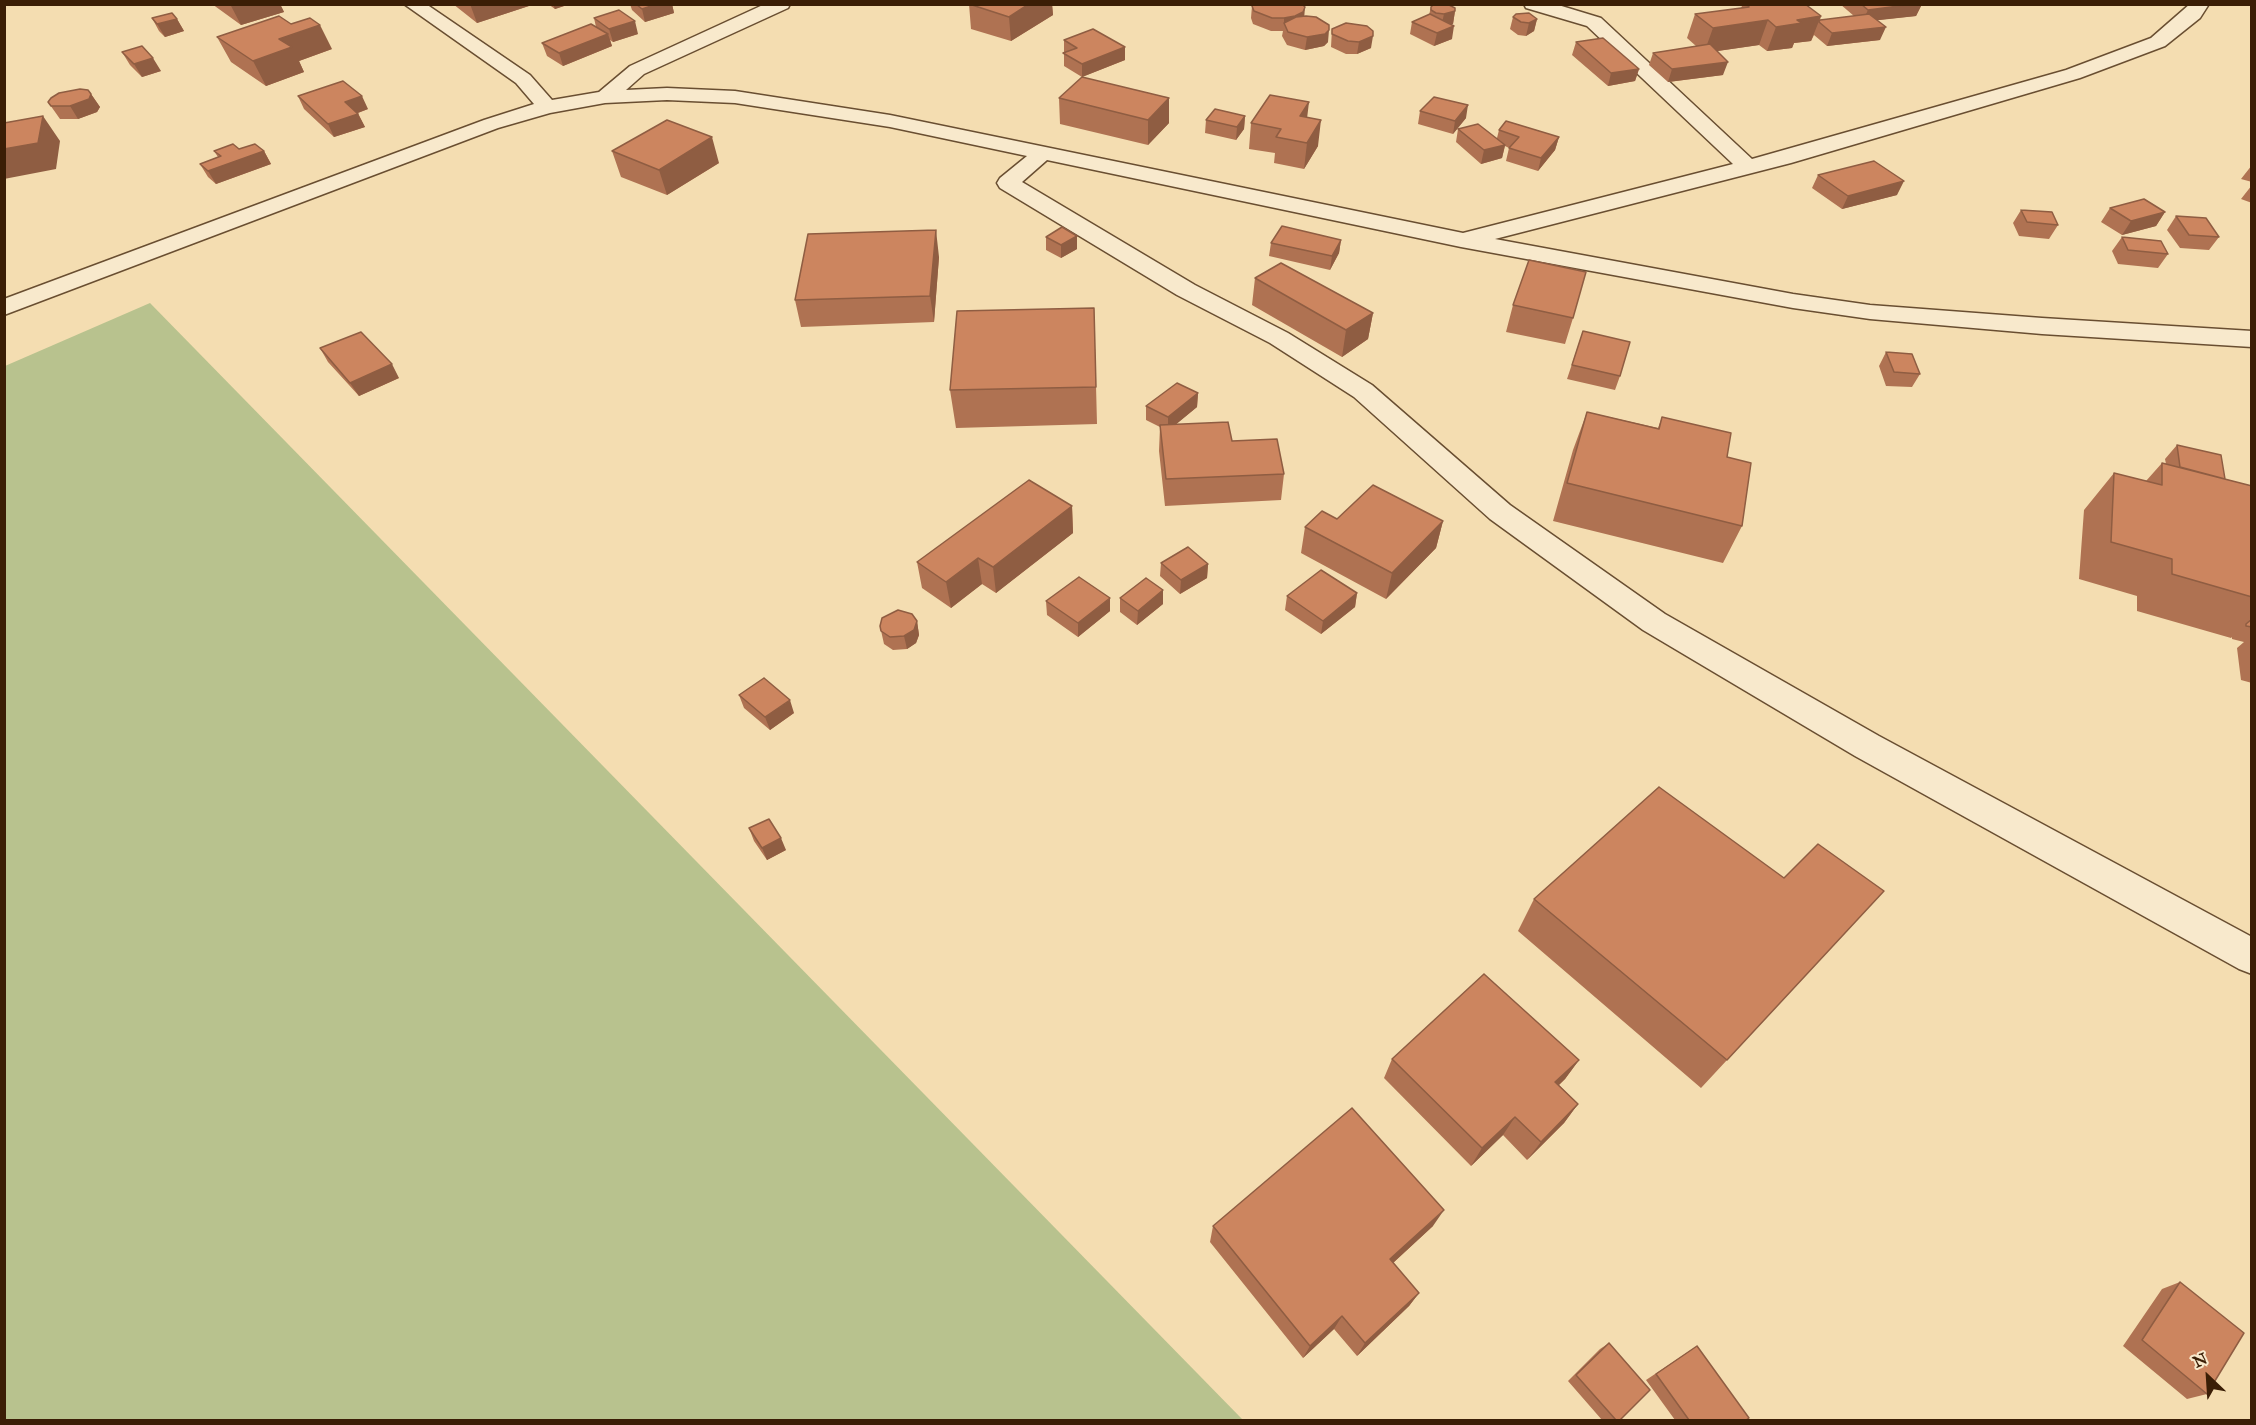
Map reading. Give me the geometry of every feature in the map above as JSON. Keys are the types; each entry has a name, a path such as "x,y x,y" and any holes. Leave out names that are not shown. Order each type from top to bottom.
{"street":[{"path":"413,4 523,79 547,107"},
{"path":"605,97 637,70 781,4"},
{"path":"1533,4 1594,22 1748,167"},
{"path":"1461,240 1748,167 2073,74 2136,52 2172,33 2193,14 2200,4"},
{"path":"4,308 491,124 547,107 605,97 667,94 735,97 890,121 1461,240 1759,296 1870,312 2042,327 2252,339"},
{"path":"1043,153 1008,183 1186,290 1279,338 1363,391 1500,512 1654,622 1867,746 2252,957"},
{"path":"1581,210 1574,229 1601,267"}],"green space":[{"path":"150,303 1243,1420 5,1420 5,366"}],"building":[{"path":"636,4 657,4 642,9"},
{"path":"969,4 1029,4 1009,17"},
{"path":"1252,4 1302,4 1305,7 1303,12 1295,16 1272,18 1254,11"},
{"path":"1434,4 1449,5 1455,8 1455,11 1444,14 1436,13 1431,10"},
{"path":"1747,4 1805,4 1821,16 1797,20 1802,23 1776,27 1768,20 1713,28 1695,14 1749,7"},
{"path":"1861,4 1914,4 1868,10"},
{"path":"619,10 635,21 609,29 594,18"},
{"path":"172,13 177,19 157,24 152,18"},
{"path":"1529,13 1537,19 1529,23 1521,22 1513,17 1516,14"},
{"path":"1430,14 1454,26 1437,33 1412,22"},
{"path":"1869,14 1886,27 1832,33 1819,22 1820,20"},
{"path":"279,16 291,24 310,18 320,25 279,39 292,47 253,61 217,37"},
{"path":"1296,17 1316,17 1329,25 1329,30 1325,34 1307,37 1288,32 1284,23"},
{"path":"1346,23 1367,26 1373,31 1373,36 1359,42 1348,41 1332,34 1332,29"},
{"path":"591,24 608,34 559,53 542,43"},
{"path":"1093,29 1125,47 1082,64 1063,53 1077,48 1064,40"},
{"path":"1603,38 1639,69 1611,73 1576,42"},
{"path":"1710,44 1728,62 1672,69 1653,53"},
{"path":"142,46 153,58 134,64 122,52"},
{"path":"1082,77 1169,98 1148,120 1059,98"},
{"path":"343,81 362,96 345,102 358,114 328,124 298,96"},
{"path":"80,89 88,90 91,94 89,99 70,106 51,106 48,102 59,93"},
{"path":"1270,95 1309,102 1300,116 1321,120 1307,143 1276,137 1281,129 1251,123"},
{"path":"1434,97 1468,105 1455,121 1420,111"},
{"path":"1215,109 1245,116 1237,127 1206,120"},
{"path":"43,116 38,143 4,149 4,123"},
{"path":"667,120 712,137 659,170 612,151"},
{"path":"1506,121 1559,137 1541,158 1509,148 1519,137 1499,130"},
{"path":"1478,124 1505,145 1484,150 1458,129"},
{"path":"233,144 239,149 255,144 264,151 208,171 200,164 221,156 214,151"},
{"path":"1874,161 1904,181 1848,196 1818,175"},
{"path":"2144,199 2165,212 2131,221 2110,208"},
{"path":"2021,210 2052,212 2058,225 2027,222"},
{"path":"2176,216 2206,218 2219,237 2189,235"},
{"path":"1282,226 1341,240 1332,256 1271,243"},
{"path":"1062,227 1077,236 1061,245 1046,237"},
{"path":"936,230 930,296 795,300 808,234"},
{"path":"2122,237 2161,241 2168,254 2128,250"},
{"path":"1529,260 1586,272 1573,318 1513,305"},
{"path":"1281,263 1373,313 1346,330 1255,278"},
{"path":"1094,308 1096,387 950,390 957,311"},
{"path":"1583,331 1630,342 1620,376 1572,365"},
{"path":"361,332 392,364 350,383 320,348"},
{"path":"1886,352 1912,354 1920,374 1894,372"},
{"path":"1177,383 1198,393 1168,417 1146,406"},
{"path":"1587,412 1659,429 1662,417 1731,433 1727,457 1751,463 1742,526 1567,483"},
{"path":"1228,422 1232,441 1277,439 1284,474 1166,479 1160,425"},
{"path":"2177,445 2221,455 2225,479 2180,467"},
{"path":"2162,463 2252,486 2252,597 2172,574 2172,559 2111,542 2114,473 2162,485"},
{"path":"1029,480 1072,506 993,567 978,558 946,582 917,562"},
{"path":"1373,485 1443,521 1392,573 1305,527 1322,511 1337,519"},
{"path":"1188,547 1208,564 1181,580 1161,563"},
{"path":"1321,570 1357,593 1323,621 1287,596"},
{"path":"1079,577 1110,598 1078,623 1046,601"},
{"path":"1146,578 1163,590 1138,611 1120,598"},
{"path":"898,610 912,614 917,621 914,630 904,636 890,637 881,631 882,618"},
{"path":"2252,619 2252,627 2246,626 2246,624"},
{"path":"764,678 790,700 765,717 739,695"},
{"path":"1659,787 1784,878 1818,844 1884,891 1727,1060 1534,899"},
{"path":"769,819 781,838 762,848 749,828"},
{"path":"1484,974 1579,1060 1555,1082 1578,1104 1541,1142 1515,1117 1482,1148 1392,1059"},
{"path":"1352,1108 1444,1210 1390,1259 1419,1293 1365,1343 1342,1316 1310,1346 1213,1226"},
{"path":"2180,1282 2244,1333 2207,1394 2142,1340"},
{"path":"1609,1343 1650,1390 1620,1420 1616,1420 1576,1375"},
{"path":"1697,1346 1749,1418 1746,1420 1689,1420 1656,1374"}]}
